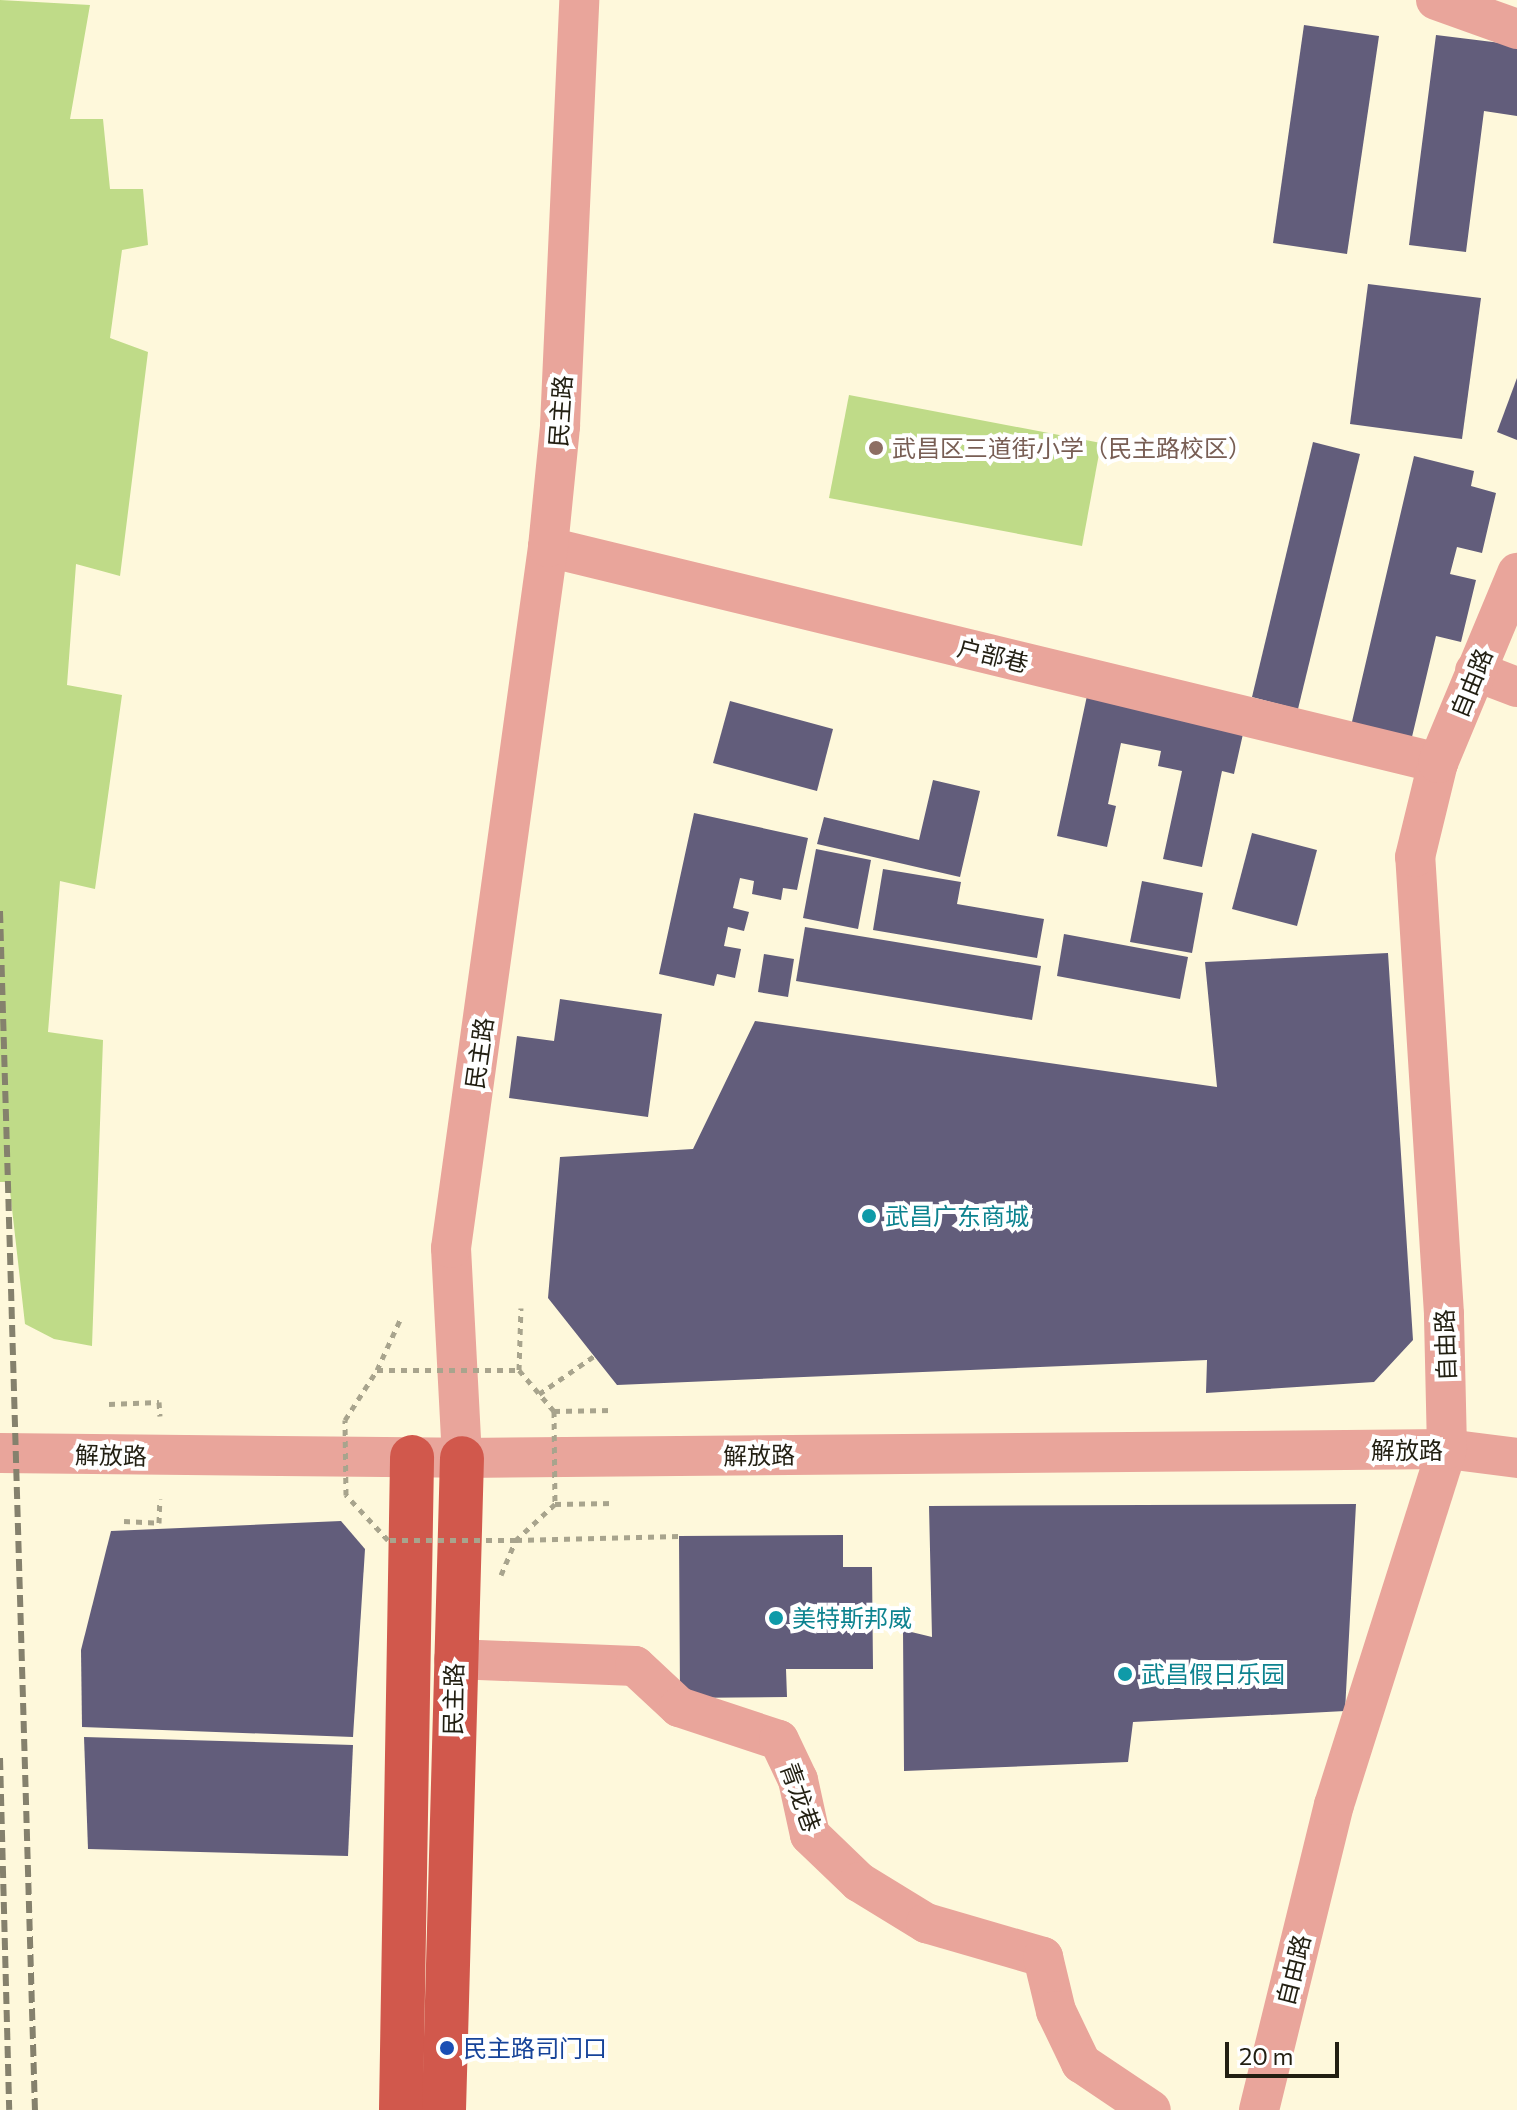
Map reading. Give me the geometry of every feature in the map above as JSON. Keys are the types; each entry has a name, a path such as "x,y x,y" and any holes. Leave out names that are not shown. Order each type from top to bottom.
{"main road":[{"name":"民主路","path":"401,2110 412,1457"},
{"name":"民主路","path":"444,2110 454,1659 462,1458"}],"street":[{"name":"民主路","path":"462,1458 451,1248 548,547 560,426 579,0"},
{"path":"1436,0 1517,29"},
{"name":"户部巷","path":"548,547 1438,763"},
{"name":"自由路","path":"1259,2110 1334,1805 1447,1449 1444,1314 1415,904 1415,857 1438,763 1517,573"},
{"path":"1475,671 1517,687"},
{"name":"解放路","path":"0,1453 462,1458 1447,1449 1517,1458"},
{"name":"青龙巷","path":"454,1659 635,1666 679,1707 779,1740 798,1780 810,1835 859,1882 926,1923 1043,1957 1056,2011 1081,2063 1151,2110"}],"path":[{"path":"521,1308 519,1370 554,1411 555,1504"},
{"path":"400,1320 377,1370 345,1420 346,1495 388,1540 679,1536"},
{"path":"539,1394 594,1356"},
{"path":"377,1370 519,1370"},
{"path":"109,1404 159,1402 160,1424"},
{"path":"554,1411 612,1410"},
{"path":"124,1521 159,1523 160,1499"},
{"path":"500,1578 516,1540 555,1504 614,1503"}],"green space":[{"path":"0,0 90,5 70,119 103,119 110,189 143,189 148,245 122,250 110,338 148,352 120,576 76,564 67,685 122,695 95,889 60,881 48,1032 103,1040 92,1346 54,1339 25,1324 9,1182 0,1182"},
{"path":"849,395 1101,443 1082,546 829,498"}],"building":[{"path":"1304,25 1379,36 1347,254 1273,243"},
{"path":"1436,35 1517,45 1517,116 1484,111 1466,252 1409,245"},
{"path":"1368,284 1481,298 1462,439 1350,424"},
{"path":"1517,378 1517,440 1497,432"},
{"path":"1313,442 1360,454 1298,709 1252,697"},
{"path":"1414,456 1474,471 1471,486 1496,493 1482,553 1457,547 1450,574 1476,580 1461,642 1436,636 1411,741 1351,726"},
{"path":"1088,691 1245,725 1234,774 1222,771 1202,867 1163,859 1182,771 1158,766 1161,751 1121,743 1108,804 1116,806 1107,847 1057,836"},
{"path":"730,701 833,729 817,791 713,763"},
{"path":"933,780 980,791 960,877 817,844 824,817 919,840"},
{"path":"694,813 808,838 797,890 783,888 781,900 752,894 754,881 740,878 733,908 749,912 744,931 728,927 724,946 741,949 735,978 717,974 714,986 659,974"},
{"path":"1252,833 1317,850 1297,926 1232,909"},
{"path":"816,849 871,860 858,929 803,918"},
{"path":"883,869 961,882 957,904 1044,919 1037,958 873,930"},
{"path":"1142,881 1203,893 1192,953 1130,942"},
{"path":"805,927 1041,966 1032,1020 796,981"},
{"path":"1064,934 1188,957 1180,999 1057,976"},
{"name":"武昌广东商城","path":"1388,953 1413,1340 1374,1382 1206,1393 1207,1360 617,1385 548,1298 560,1157 693,1149 755,1021 1217,1087 1205,962"},
{"path":"764,954 794,959 788,997 758,992"},
{"path":"560,999 662,1014 648,1117 509,1098 517,1036 554,1041"},
{"name":"武昌假日乐园","path":"1356,1504 1345,1711 1133,1722 1128,1762 904,1771 903,1630 932,1637 929,1506"},
{"path":"341,1521 365,1549 353,1737 82,1727 81,1650 111,1531"},
{"name":"美特斯邦威","path":"843,1535 843,1567 872,1567 873,1669 786,1669 787,1697 680,1698 679,1536"},
{"path":"84,1737 353,1745 348,1856 88,1849"}],"railway":[{"path":"0,911 35,2110"},
{"path":"0,1758 9,2110"}],"place":[{"name":"武昌区三道街小学（民主路校区）","path":"876,448"},
{"name":"武昌广东商城","path":"869,1216"},
{"name":"美特斯邦威","path":"776,1618"},
{"name":"武昌假日乐园","path":"1125,1674"},
{"name":"民主路司门口","path":"447,2048"}]}
